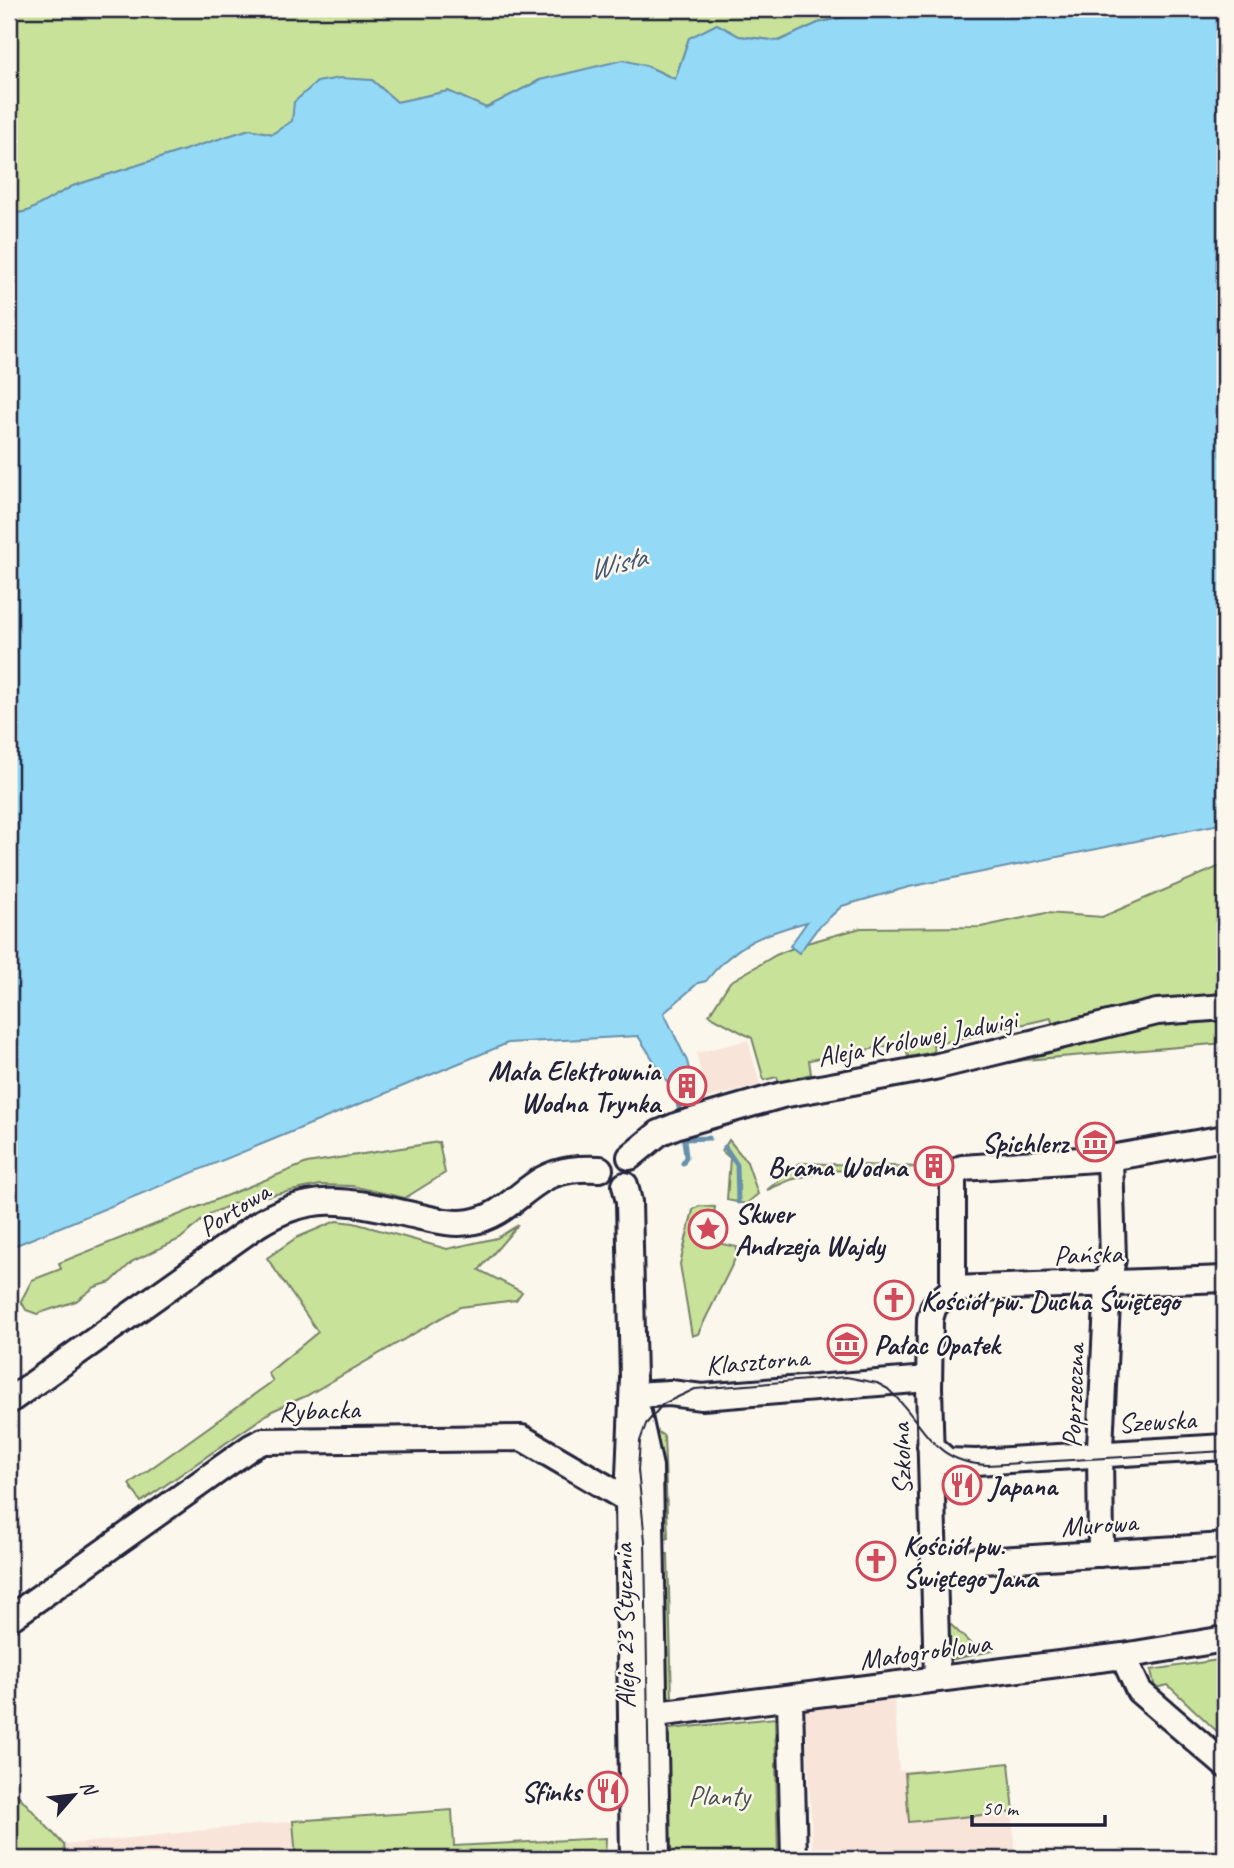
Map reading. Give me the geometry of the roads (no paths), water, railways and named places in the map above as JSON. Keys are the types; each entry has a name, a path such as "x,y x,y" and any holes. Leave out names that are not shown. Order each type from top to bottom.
{"street":[{"name":"Aleja Królowej Jadwigi","path":"631,1157 659,1133 678,1125 782,1095 948,1064 1157,1012 1225,1007"},
{"path":"953,1289 953,1176 957,1172 974,1166 1110,1158 1225,1138"},
{"path":"614,1152 631,1157 635,1172 625,1185 610,1185 603,1178 600,1168 604,1158 614,1152"},
{"name":"Poprzeczna","path":"1101,1553 1100,1454 1108,1283 1113,1259 1110,1158"},
{"name":"Portowa","path":"9,1401 257,1224 286,1209 315,1201 347,1200 441,1222 470,1222 488,1218 504,1209 543,1179 580,1168 600,1168"},
{"name":"Aleja 23 Stycznia","path":"625,1185 629,1202 633,1395 628,1500 657,1859"},
{"name":"Pańska","path":"953,1289 1225,1279"},
{"name":"Szkolna","path":"937,1678 930,1446 930,1319 934,1306 953,1289"},
{"name":"Klasztorna","path":"633,1395 670,1393 702,1397 724,1396 858,1382 929,1379"},
{"name":"Aleja 23 Stycznia","path":"633,1395 647,1441 650,1466 644,1716 633,1859"},
{"name":"Rybacka","path":"9,1619 263,1441 523,1438 628,1500"},
{"name":"Szewska","path":"930,1446 947,1461 960,1462 1225,1447"},
{"name":"Murowa","path":"935,1564 1225,1545"},
{"name":"Małogroblowa","path":"644,1716 790,1700 937,1678 1123,1656 1225,1639"},
{"path":"1123,1656 1139,1691 1225,1765"},
{"path":"790,1700 794,1859"}],"water":[{"name":"Wisła","path":"878,9 1225,9 1225,823 909,887 842,906 817,929 799,953 790,946 807,922 750,942 664,1013 687,1061 691,1077 668,1083 638,1036 508,1043 9,1248 9,215 28,211 73,186 250,129 272,134 292,121 294,102 317,82 340,78 372,80 397,102 448,91 486,108 540,80 623,60 647,66 675,79 689,38 717,24 739,36 779,41 818,23"}],"waterway":[{"path":"672,1082 682,1118"},
{"path":"683,1131 686,1157 683,1163"},
{"path":"684,1139 709,1138"},
{"path":"725,1147 737,1165 738,1202"}],"tram line":[{"path":"650,1859 645,1541 638,1470 640,1441 646,1424 663,1404 695,1389 846,1377 877,1383 888,1389 930,1439 953,1457 969,1463 988,1465 1225,1451"}],"place":[{"name":"Mała Elektrownia Wodna Trynka","path":"687,1086"},
{"name":"Spichlerz","path":"1095,1142"},
{"name":"Brama Wodna","path":"934,1166"},
{"name":"Skwer Andrzeja Wajdy","path":"708,1229"},
{"name":"Kościół pw. Ducha Świętego","path":"894,1300"},
{"name":"Pałac Opatek","path":"847,1344"},
{"name":"Japana","path":"962,1485"},
{"name":"Kościół pw. Świętego Jana","path":"876,1561"},
{"name":"Sfinks","path":"608,1791"}],"park label":[{"name":"Planty","path":"719,1795"}]}
